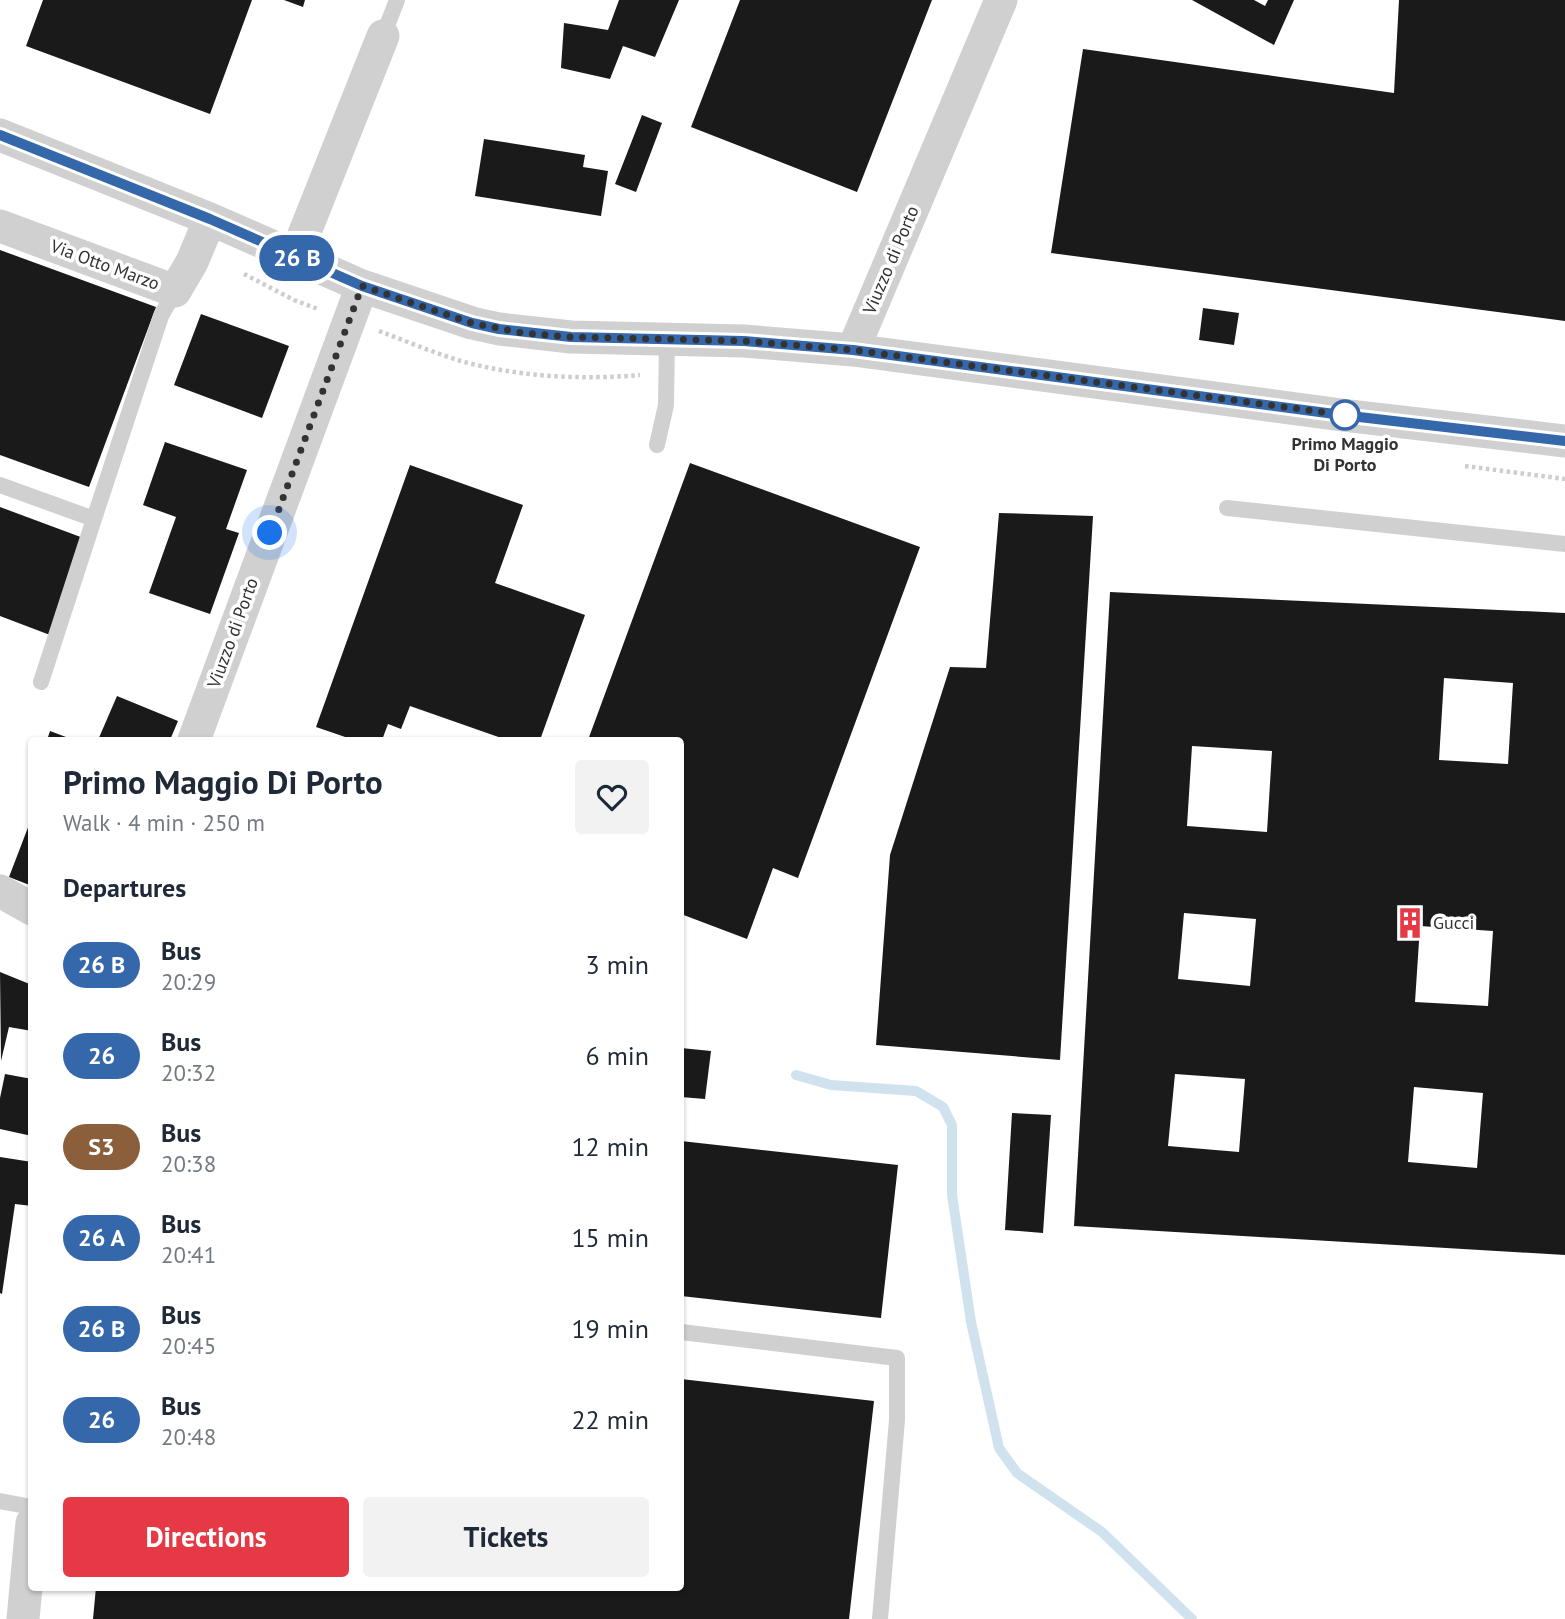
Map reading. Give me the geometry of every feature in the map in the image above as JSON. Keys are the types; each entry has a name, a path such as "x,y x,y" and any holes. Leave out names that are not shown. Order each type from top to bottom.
{"street":[{"name":"Viuzzo di Porto","path":"853,350 1001,0"},
{"path":"295,257 383,36"},
{"path":"0,135 210,219 362,286 472,323 510,331 571,337 744,341 853,350 1342,415 1565,441"},
{"name":"Via Otto Marzo","path":"0,226 175,290 192,262 210,219"},
{"name":"Viuzzo di Porto","path":"195,737 362,286"},
{"path":"0,891 28,907"},
{"path":"23,1619 28,1566"}],"lane":[{"path":"383,36 397,0"},
{"path":"40,682 161,316 175,290"},
{"path":"657,445 666,405 667,340"},
{"path":"0,485 94,519"},
{"path":"1227,508 1565,544"},
{"path":"684,1332 897,1358 897,1420 880,1619"},
{"path":"0,1502 28,1506"}],"building":[{"path":"43,0 252,0 210,114 26,46"},
{"path":"284,0 305,0 303,7"},
{"path":"619,0 679,0 655,57 623,46 610,79 561,68 564,23 608,30"},
{"path":"740,0 932,0 857,192 691,127"},
{"path":"1192,0 1254,0 1265,6 1268,0 1294,0 1274,45"},
{"path":"1399,0 1565,0 1565,321 1051,253 1083,49 1394,93"},
{"path":"642,115 662,123 636,192 615,184"},
{"path":"484,139 585,155 583,167 608,171 601,216 475,196"},
{"path":"0,250 156,307 89,487 0,455"},
{"path":"1203,308 1239,313 1234,345 1199,340"},
{"path":"201,314 289,346 262,418 174,385"},
{"path":"165,442 247,470 226,529 239,533 210,614 149,593 176,517 143,505"},
{"path":"690,463 920,547 798,878 773,868 747,939 684,915 684,737 589,737"},
{"path":"410,465 523,505 495,583 585,615 541,737 498,737 410,706 401,729 388,724 383,737 345,737 316,727"},
{"path":"0,507 86,539 50,635 0,616"},
{"path":"999,513 1093,516 1060,1060 876,1045 890,855 950,667 986,668"},
{"name":"Gucci","path":"1110,592 1565,613 1565,1255 1074,1226","holes":["1444,678 1513,683 1508,764 1439,760","1192,746 1272,751 1267,832 1187,826","1184,913 1256,919 1250,986 1178,979","1420,926 1493,931 1488,1006 1415,1002","1175,1074 1245,1079 1239,1152 1168,1146","1414,1087 1483,1093 1477,1168 1408,1162"]},
{"path":"117,696 178,721 171,737 99,737"},
{"path":"50,731 66,737 48,737"},
{"path":"28,827 28,884 9,877"},
{"path":"0,972 28,983 28,1030 9,1027 1,1061"},
{"path":"684,1048 711,1051 705,1099 684,1097"},
{"path":"5,1074 28,1078 28,1135 0,1129 0,1098"},
{"path":"1012,1113 1051,1115 1043,1233 1005,1230"},
{"path":"684,1141 898,1165 881,1318 684,1296"},
{"path":"0,1157 28,1161 28,1206 15,1204 2,1294"},
{"path":"684,1379 874,1401 849,1619 93,1619 96,1591 684,1591"}],"waterway":[{"path":"796,1075 831,1085 916,1091 943,1107 952,1125 952,1195 971,1322 999,1448 1017,1473 1102,1532 1192,1619"}],"bus line":[{"path":"0,135 210,219 362,286 472,323 499,329 571,337 744,341 853,350 1342,415 1565,441"}],"place":[{"name":"Primo Maggio Di Porto","path":"1345,415"},
{"name":"Gucci","path":"1410,923"}],"route":[{"path":"270,533 362,286 472,323 522,333 571,337 744,341 853,350 1345,415"}]}
